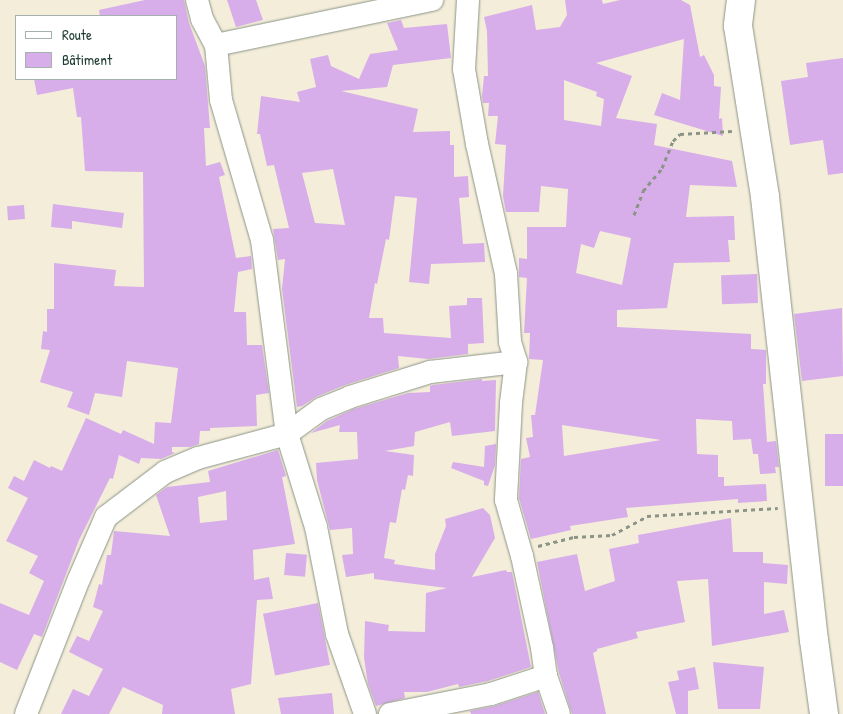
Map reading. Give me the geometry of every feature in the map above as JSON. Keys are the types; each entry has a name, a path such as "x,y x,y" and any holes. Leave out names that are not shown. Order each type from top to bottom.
{"main road":[{"path":"720,0 740,13 765,197 824,714"}],"street":[{"path":"197,0 202,19 216,45 221,100 262,240 286,434 316,526 337,634 365,714"},
{"path":"216,45 432,0"},
{"path":"468,0 464,69 477,144 506,274 510,342 516,362 511,404 506,500 521,551 542,648 546,676 559,714"},
{"path":"26,714 78,579 106,517 165,472 198,458 286,434 321,409 350,397 430,372 516,362"},
{"path":"390,714 492,694 546,676"}],"path":[{"path":"634,214 643,191 662,168 673,141 680,134 755,129"},
{"path":"521,551 574,537 612,535 647,516 772,509 799,503"}],"building":[{"path":"145,0 184,0 189,23 205,66 210,128 204,128 206,166 220,162 225,175 219,177 236,258 251,256 252,269 238,272 234,312 246,312 247,345 262,345 269,393 256,395 257,426 210,428 210,431 200,431 199,444 190,447 172,447 172,452 175,453 161,459 141,458 139,464 119,455 113,479 110,478 79,540 42,637 34,634 17,670 0,662 0,603 29,615 44,581 29,573 38,556 6,541 28,498 8,488 14,476 24,481 34,460 50,468 51,466 62,471 86,418 121,434 123,430 154,444 155,422 171,423 178,368 127,361 122,397 95,393 89,415 67,407 73,392 40,382 50,350 41,349 43,331 47,332 47,309 54,309 54,263 116,270 114,286 144,287 143,172 85,171 81,117 77,117 73,88 37,95 34,80 178,80 178,15 100,15 99,10"},
{"path":"227,0 256,0 263,20 236,27"},
{"path":"565,0 602,0 603,4 620,0 681,0 690,5 700,57 704,55 714,75 714,86 721,87 719,119 722,118 723,136 654,115 662,93 680,100 684,39 596,63 632,76 616,118 657,124 654,145 732,161 737,187 690,185 686,217 734,216 735,240 728,240 730,262 674,263 667,308 617,310 617,327 751,334 751,349 766,350 766,384 763,384 767,442 776,441 779,467 775,467 776,473 760,474 758,454 753,454 751,439 733,440 732,421 696,419 697,454 718,455 718,477 724,477 724,486 766,484 767,501 738,503 738,499 626,508 628,517 570,526 571,530 531,539 519,498 521,459 530,457 526,438 533,437 531,415 535,415 543,360 529,359 530,333 524,333 527,278 519,277 519,258 527,259 527,227 566,227 568,189 541,186 539,212 506,212 503,196 506,145 495,144 498,116 488,116 489,103 483,103 482,96 484,76 488,76 487,31 484,17 532,5 536,30 560,27 567,15","holes":["564,80 597,92 596,96 604,99 601,126 564,120","600,231 631,238 622,285 576,273 581,244 594,248","562,425 661,440 564,456"]},
{"path":"401,20 404,28 447,24 451,58 393,65 387,87 341,91 418,109 413,132 450,131 450,145 454,145 454,177 468,176 469,197 459,198 463,244 484,243 485,262 431,264 429,284 409,282 417,198 395,196 389,240 386,239 369,318 383,318 384,333 451,338 449,306 467,305 467,298 482,298 484,343 468,344 468,354 428,359 398,356 399,368 345,385 297,407 282,289 285,259 278,260 273,229 289,228 274,165 267,166 260,134 257,134 261,96 300,102 297,92 316,87 310,59 328,55 331,66 359,79 370,54 398,50 387,23","holes":["333,169 345,225 315,223 302,173"]},
{"path":"843,58 843,173 828,175 823,140 790,145 781,81 808,77 806,63"},
{"path":"53,204 124,213 122,228 72,221 72,229 51,227"},
{"path":"24,205 25,219 8,220 7,206"},
{"path":"757,274 758,303 722,304 721,275"},
{"path":"842,308 843,376 802,381 794,314"},
{"path":"482,379 482,381 496,380 495,431 452,436 450,422 415,432 414,446 385,451 414,455 413,476 408,475 405,490 402,489 396,523 390,522 384,558 395,560 394,564 435,570 435,554 446,526 445,519 483,508 490,515 495,538 472,577 506,570 507,572 512,572 531,667 488,681 459,687 458,684 427,692 404,692 405,698 376,706 368,684 364,658 365,621 389,625 388,631 425,632 426,593 447,588 374,579 374,573 346,577 342,555 353,554 352,528 330,530 317,480 316,463 358,459 357,432 339,432 340,425 311,433 327,421 354,409 408,393 430,392 430,386 433,385"},
{"path":"825,434 843,434 843,486 825,486"},
{"path":"496,444 495,465 488,486 484,485 484,481 451,468 453,462 484,467 485,446"},
{"path":"278,450 286,476 282,477 295,544 253,550 254,580 269,577 273,599 257,600 251,684 231,689 235,714 162,714 163,705 123,687 109,714 61,714 73,689 89,696 103,669 69,652 77,636 89,641 103,611 93,607 99,584 102,585 107,555 111,555 114,531 170,536 156,495 167,487 210,482 208,471","holes":["226,491 227,520 200,523 198,497"]},
{"path":"731,518 733,552 763,552 763,563 788,565 787,584 764,582 764,614 784,610 789,632 712,646 708,579 677,581 685,622 636,632 638,638 597,649 593,653 606,714 572,714 559,673 537,562 577,554 585,591 615,581 609,549 639,543 638,535"},
{"path":"286,553 307,555 305,577 284,575"},
{"path":"318,603 330,665 275,676 263,614"},
{"path":"713,662 764,667 760,709 718,709"},
{"path":"695,667 699,689 688,691 688,714 676,714 668,682 679,680 677,671"},
{"path":"538,692 545,714 471,714 470,711 495,706"},
{"path":"332,693 334,714 281,714 278,698"}]}
